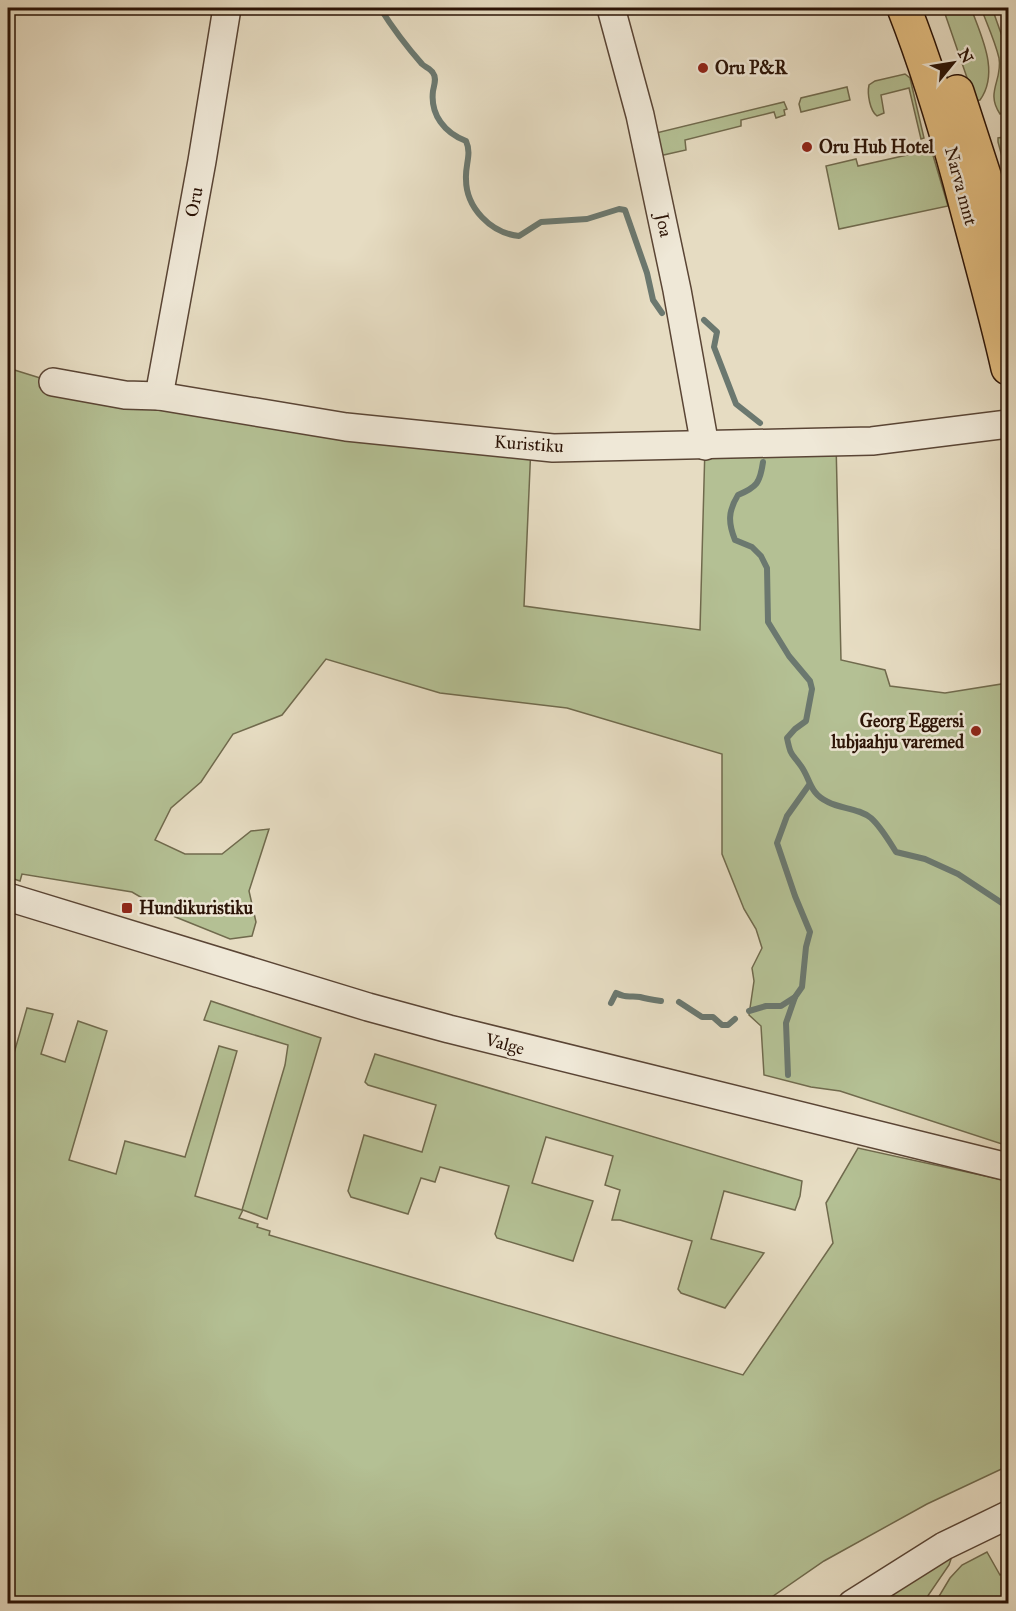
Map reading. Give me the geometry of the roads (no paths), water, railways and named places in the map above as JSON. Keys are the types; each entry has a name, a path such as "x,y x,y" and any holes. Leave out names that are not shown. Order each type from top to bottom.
{"main road":[{"name":"Narva mnt","path":"904,8 918,43 948,139 989,287 1008,368"},
{"name":"Narva mnt","path":"928,8 984,175 1008,266"}],"street":[{"name":"Oru","path":"159,396 227,8"},
{"name":"Joa","path":"611,8 642,125 673,272 705,446"},
{"name":"Kuristiku","path":"53,382 125,396 159,396 346,428 553,448 872,441 1008,424"},
{"name":"Valge","path":"8,897 369,1008 510,1046 1008,1167"},
{"path":"852,1604 944,1546 1008,1515"}],"waterway":[{"path":"380,8 411,51 434,75 434,108 440,122 458,138 466,141 468,146 467,190 470,200 482,217 499,230 519,236 541,222 587,219 619,209 625,210 647,273 653,300 662,313"},
{"path":"704,320 717,332 714,347 736,404 760,423"},
{"path":"763,462 756,483 738,495 731,512 730,523 735,540 752,547 761,556 767,568 768,622 789,656 810,681 812,689 806,721 787,738 792,754 817,795 833,804 861,812 871,818 896,852 925,859 958,874 1008,907"},
{"path":"749,1011 766,1006 781,1006 795,997 802,987 810,932 777,843 787,816 809,785"},
{"path":"611,1003 616,993 661,1001"},
{"path":"788,1075 786,1023 795,997"},
{"path":"679,1002 702,1017 713,1017 722,1025 728,1025 735,1019"}],"place":[{"name":"Oru P&R","path":"703,68"},
{"name":"Oru Hub Hotel","path":"807,147"},
{"name":"Georg Eggersi lubjaahju varemed","path":"976,731"},
{"name":"Hundikuristiku","path":"127,908"}]}
